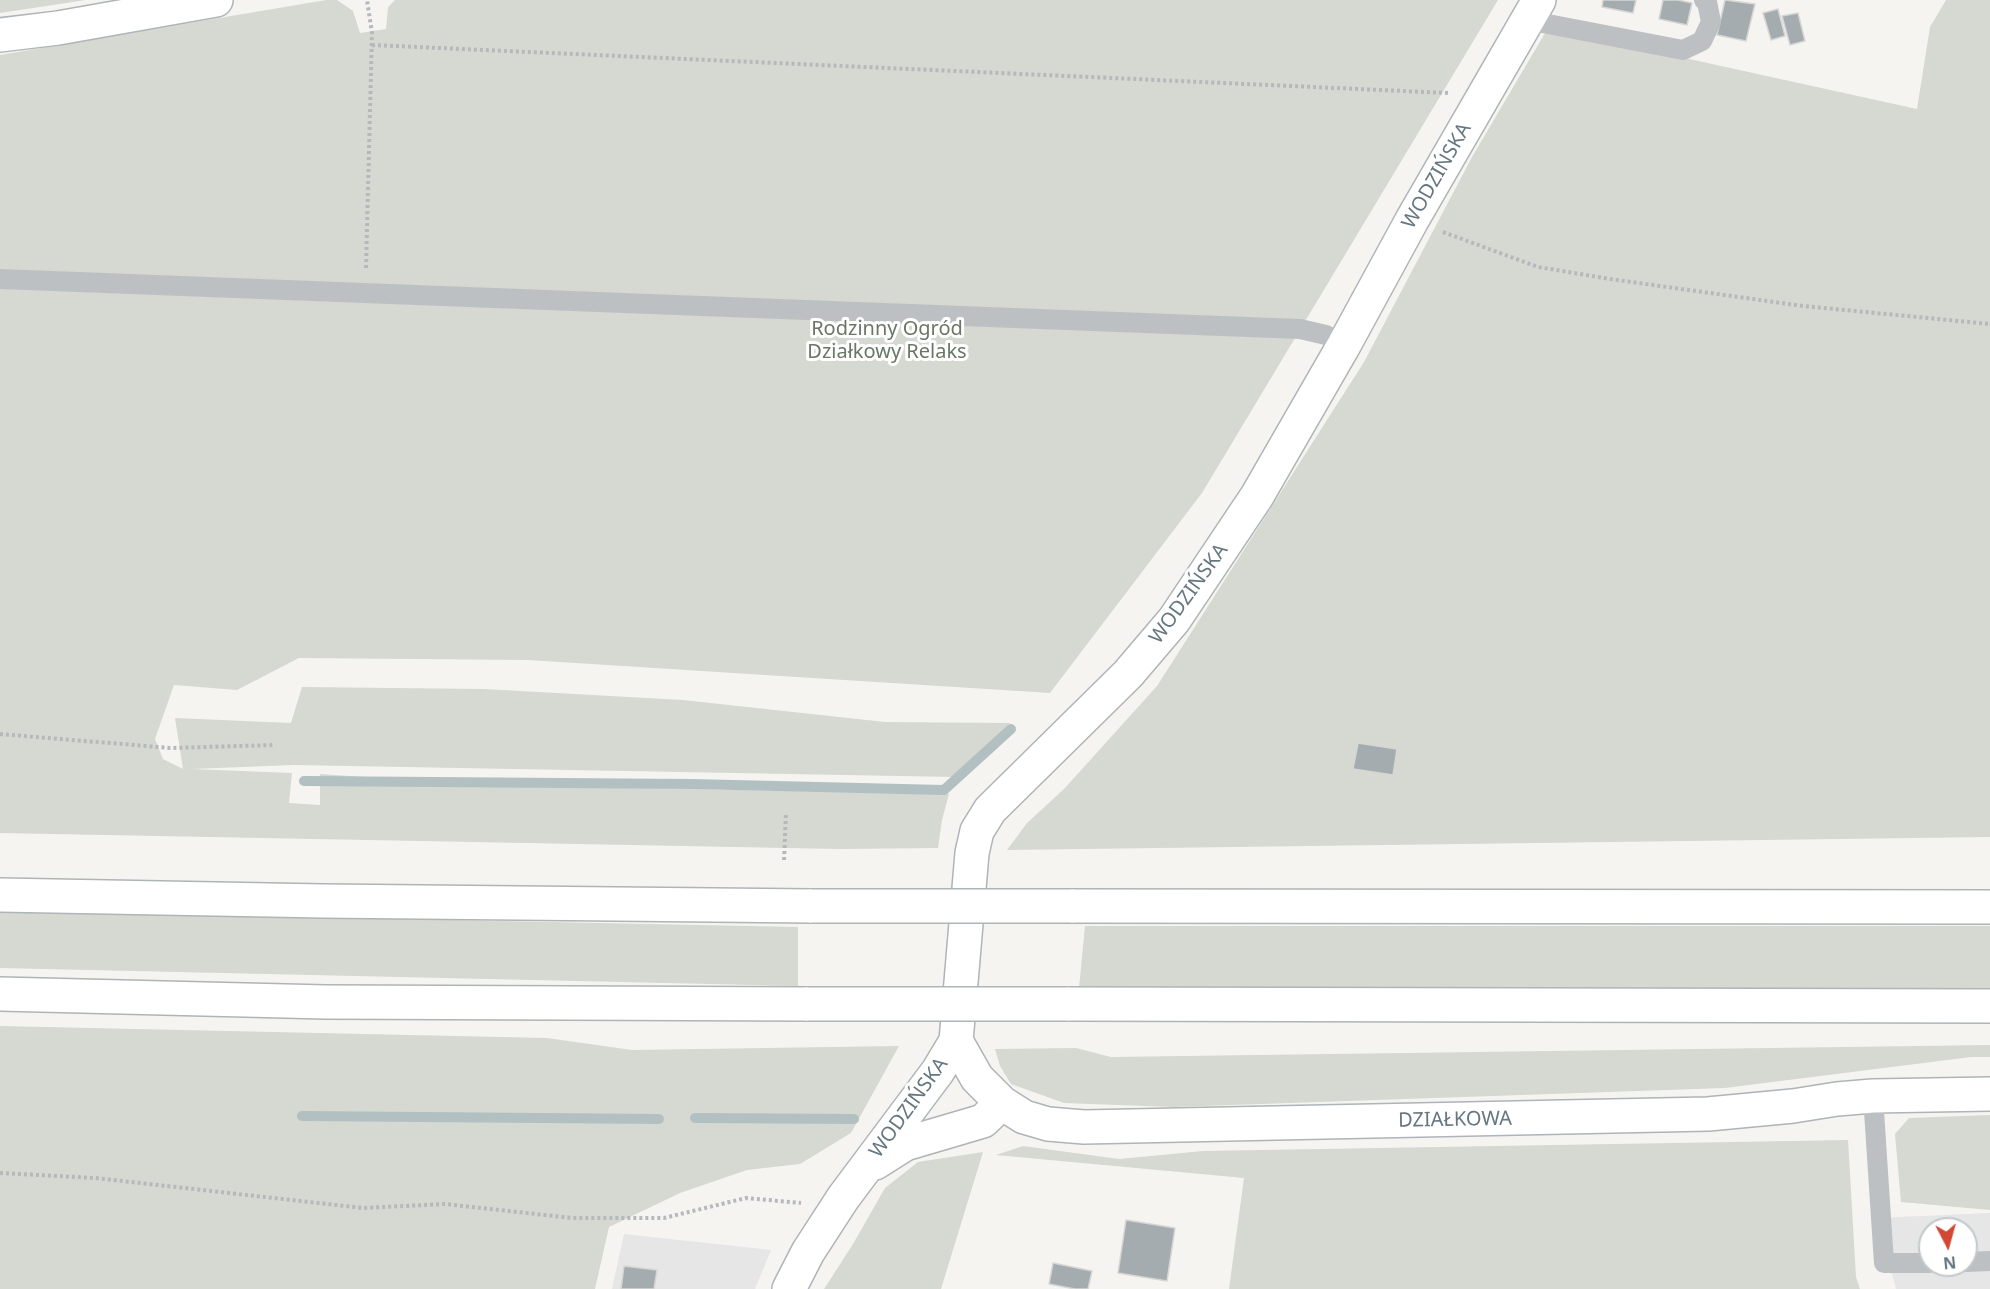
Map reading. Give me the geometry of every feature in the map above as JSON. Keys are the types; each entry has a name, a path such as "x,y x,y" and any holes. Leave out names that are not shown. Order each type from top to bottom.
{"main road":[{"path":"0,35 58,28 216,0"},
{"name":"WODZIŃSKA","path":"789,1289 808,1252 832,1216 938,1071 956,1041 972,852 977,831 990,810 1128,674 1174,620 1257,496 1533,10"},
{"path":"0,895 812,906 1990,907"},
{"path":"0,994 326,1002 1990,1006"},
{"name":"DZIAŁKOWA","path":"956,1041 977,1078 1002,1103 1024,1117 1048,1124 1084,1127 1708,1114 1872,1096 1990,1094"},
{"name":"WODZIŃSKA","path":"864,1170 905,1144 983,1121 1002,1103"}],"lane":[{"path":"1533,10 1683,50 1702,41 1711,22 1707,2 1704,0"},
{"path":"0,279 1299,329 1326,335 1344,345"},
{"path":"1872,1096 1884,1263 1918,1263"}],"path":[{"path":"365,293 372,45 368,0"},
{"path":"372,45 1443,93 1462,96 1484,94"},
{"path":"1412,220 1484,249 1538,267 1803,306 1990,324"},
{"path":"0,734 170,748 275,745"},
{"path":"784,860 786,813"},
{"path":"0,1173 95,1178 363,1208 445,1203 572,1218 664,1218 746,1198 811,1204 832,1216"}],"shaded area":[{"path":"1990,1213 1990,1289 1896,1289 1877,1218"},
{"path":"624,1234 771,1250 755,1289 612,1289"}],"green space":[{"path":"0,0 86,0 0,13"},
{"name":"Rodzinny Ogród Działkowy Relaks","path":"337,0 353,11 360,33 386,29 388,7 395,0 1498,0 1202,493 1050,693 528,660 299,658 237,690 174,685 155,739 163,759 183,769 175,718 291,723 302,687 484,689 683,700 885,722 1010,723 955,777 294,765 192,769 292,773 289,803 320,805 320,774 484,785 949,794 938,848 840,849 0,833 0,55"},
{"path":"1946,0 1990,0 1990,837 1007,850 1027,823 1064,789 1157,686 1364,362 1472,157 1548,28 1917,109 1930,27"},
{"path":"0,911 798,927 798,986 0,968"},
{"path":"1085,926 1990,926 1990,990 1079,988"},
{"path":"0,1026 547,1038 632,1050 899,1046 851,1133 800,1164 747,1170 680,1193 609,1227 595,1289 0,1289"},
{"path":"1990,1045 1990,1057 1971,1057 1725,1088 1173,1107 1064,1103 1011,1084 1000,1066 995,1049 1076,1048 1111,1057"},
{"path":"1990,1115 1990,1210 1901,1202 1895,1134 1909,1118"},
{"path":"1848,1140 1856,1277 1860,1289 1229,1289 1244,1178 996,1155 1023,1146 1119,1159 1203,1151"},
{"path":"983,1152 941,1289 824,1289 885,1188 918,1162"}],"building":[{"path":"1603,0 1636,0 1633,13 1602,7"},
{"path":"1663,0 1692,3 1687,25 1659,19"},
{"path":"1725,0 1755,4 1746,41 1717,35"},
{"path":"1778,9 1785,36 1771,40 1763,13"},
{"path":"1798,13 1805,41 1790,45 1782,16"},
{"path":"1358,743 1397,749 1393,775 1353,769"},
{"path":"1126,1220 1175,1228 1167,1281 1118,1273"},
{"path":"1053,1263 1092,1271 1088,1289 1049,1284"},
{"path":"624,1266 657,1270 654,1289 621,1289"}],"waterway":[{"path":"304,781 692,784 944,790 1011,729"},
{"path":"302,1116 659,1119"},
{"path":"695,1118 854,1119"}]}
